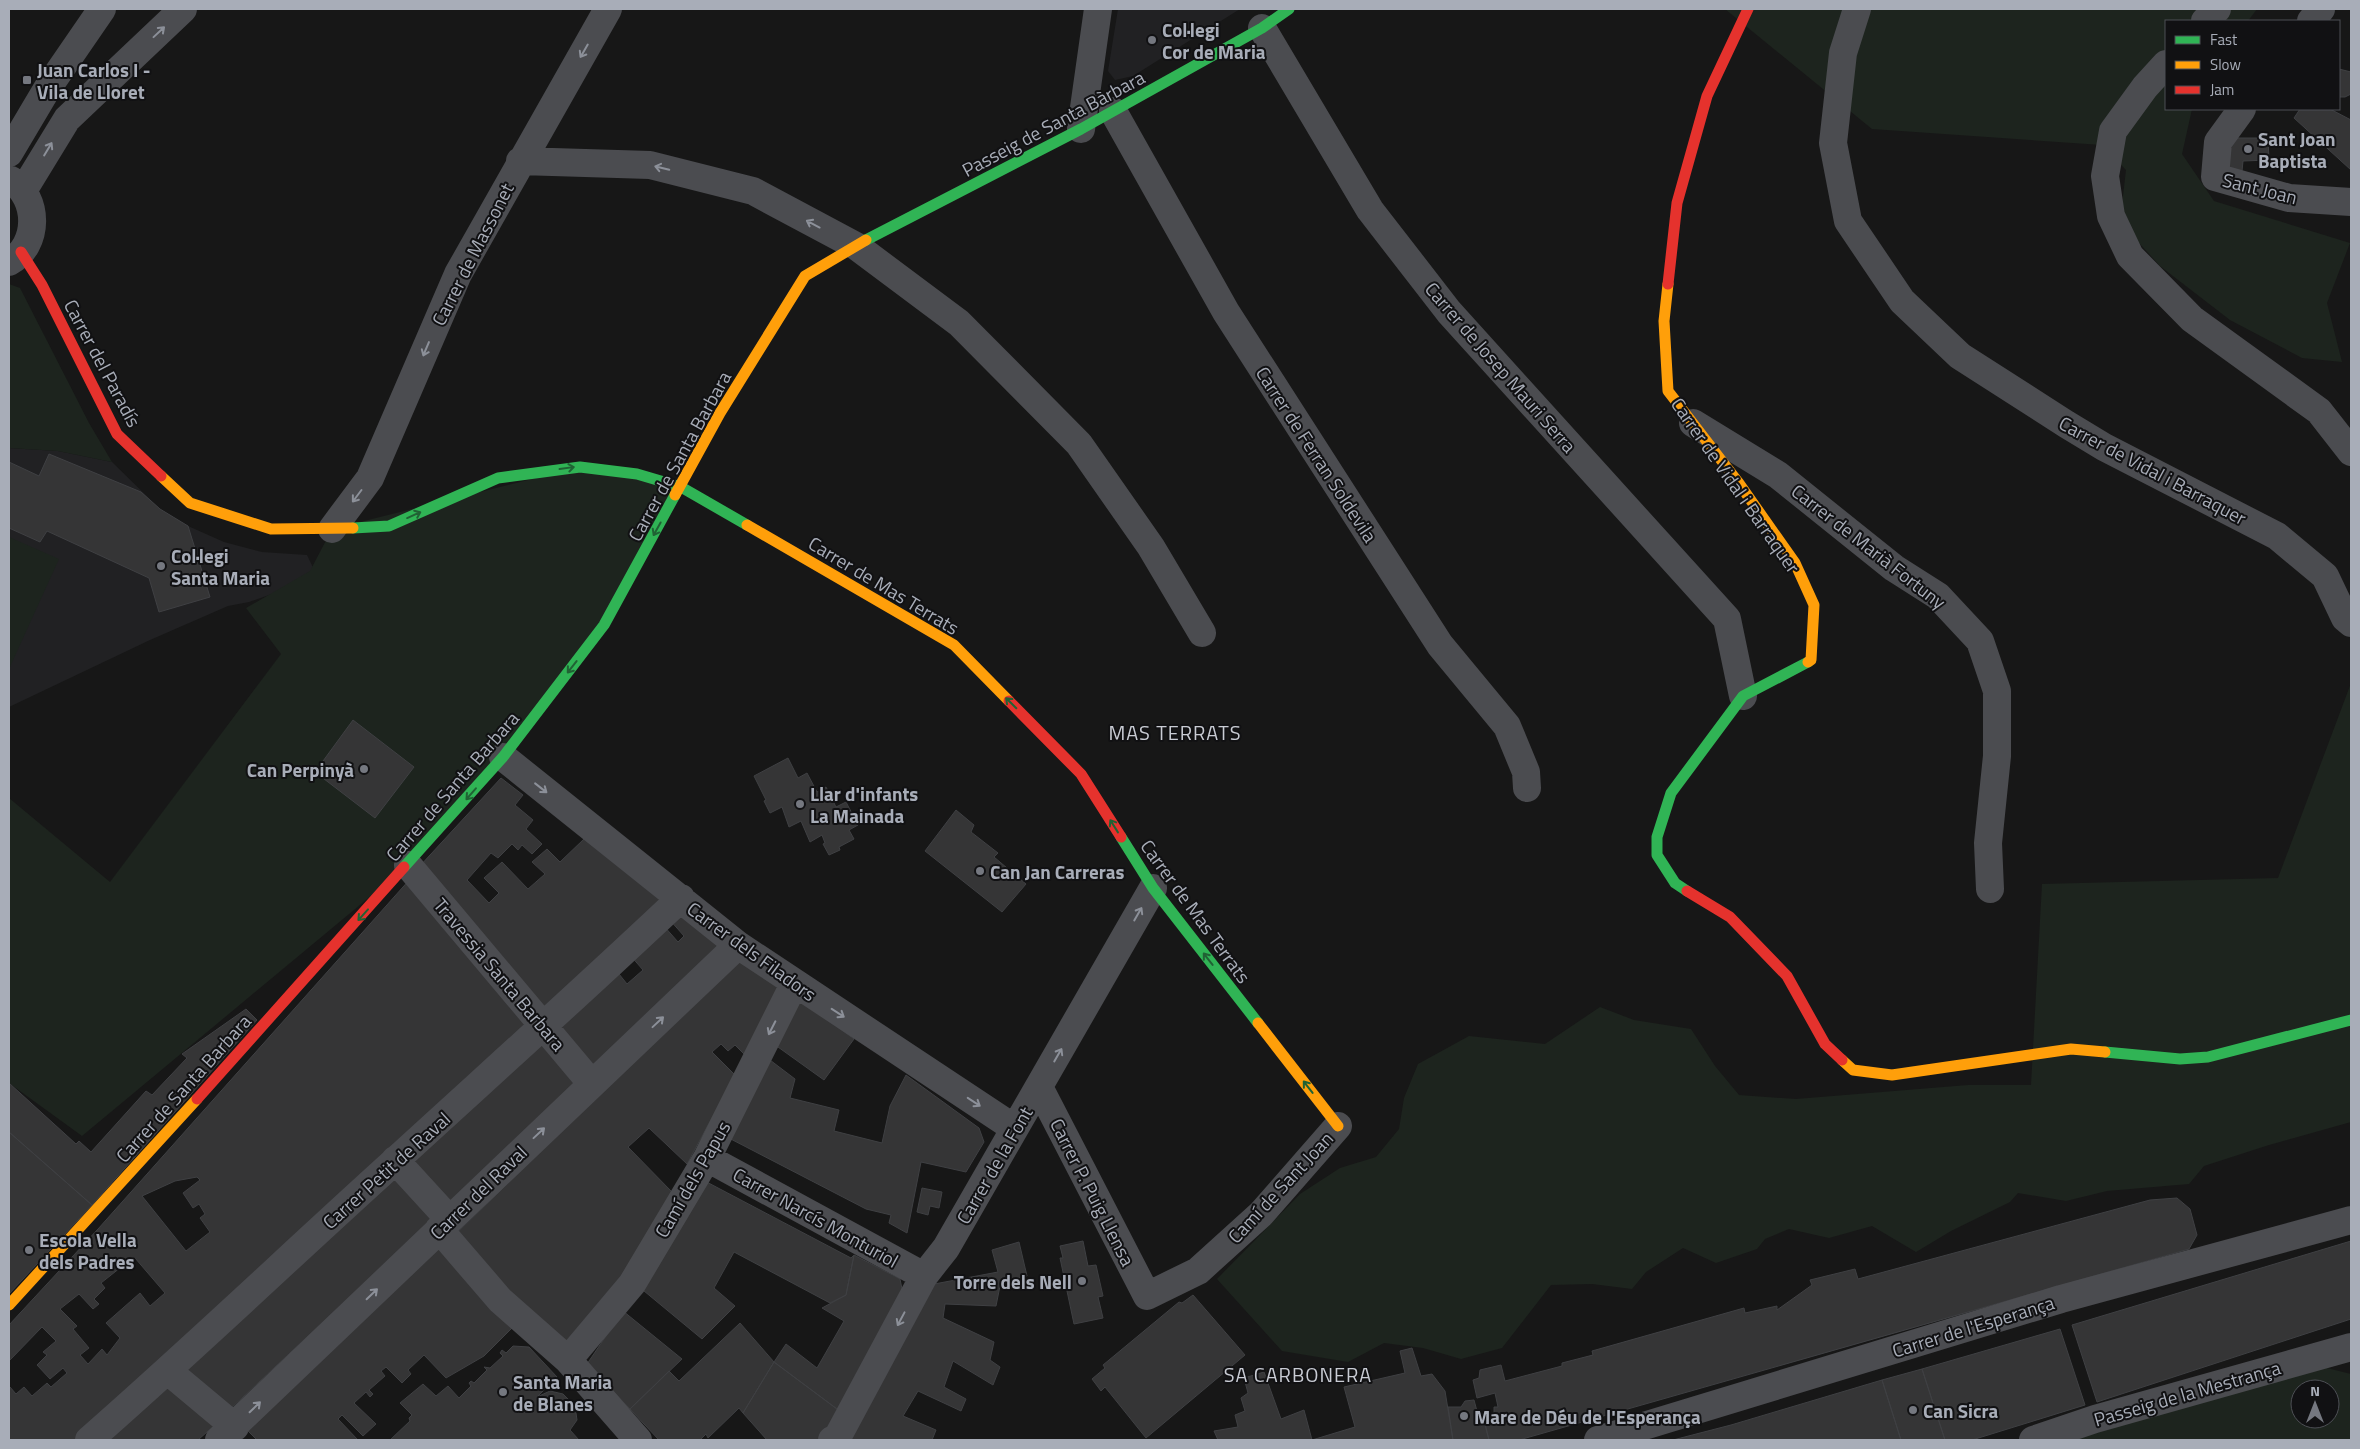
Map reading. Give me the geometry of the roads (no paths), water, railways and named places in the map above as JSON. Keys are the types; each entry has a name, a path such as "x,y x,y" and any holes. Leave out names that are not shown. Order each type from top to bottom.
{"street":[{"path":"9,153 47,89 102,9"},
{"path":"15,257 30,238 33,222 31,206 16,185 67,119 184,9"},
{"name":"Carrer de Massonet","path":"332,529 370,478 458,274 520,161 608,9"},
{"path":"1081,129 1098,9"},
{"name":"Passeig de Santa Bàrbara","path":"856,246 1081,129 1262,28 1289,9"},
{"name":"Carrer de Vidal i Barraquer","path":"1748,9 1707,96 1677,203 1664,322 1668,391 1738,482 1796,563 1814,605 1811,660 1742,696 1671,793 1657,837 1657,855 1675,883 1730,918 1787,976 1825,1044 1853,1070 1892,1075 2071,1049 2180,1060 2208,1057 2351,1020"},
{"name":"Carrer de Vidal i Barraquer","path":"1857,9 1843,53 1833,143 1848,221 1902,302 1960,356 2066,424 2104,447 2277,536 2325,576 2345,618 2351,623"},
{"path":"2206,20 2217,9"},
{"path":"2312,20 2321,9"},
{"name":"Carrer de Josep Mauri Serra","path":"1262,28 1370,210 1449,312 1727,619 1742,696"},
{"path":"2165,65 2145,87 2113,131 2104,176 2111,216 2130,256 2192,319 2319,411 2351,452"},
{"name":"Sant Joan","path":"2241,110 2218,142 2215,177 2288,198 2351,202"},
{"name":"Carrer de Ferran Soldevila","path":"1113,111 1236,328 1440,644 1507,726 1526,772 1527,788"},
{"path":"520,161 650,165 753,191 856,246 959,323 1080,444 1151,547 1202,633"},
{"name":"Carrer de Santa Barbara","path":"9,1305 408,865 503,757 604,626 720,413 805,276 856,246"},
{"name":"Carrer del Paradís","path":"15,257 42,285 117,434 190,503 271,529 332,529"},
{"name":"Carrer de Marià Fortuny","path":"1692,423 1778,475 1894,568 1938,596 1980,641 1997,691 1997,756 1988,843 1990,889"},
{"name":"Carrer de Mas Terrats","path":"332,529 389,526 498,478 580,467 637,474 681,486 954,645 1082,774 1153,888 1338,1126"},
{"name":"Carrer dels Filadors","path":"503,757 738,945 794,984 1014,1128"},
{"name":"Travessia Santa Barbara","path":"408,865 592,1084"},
{"name":"Carrer de la Font","path":"832,1440 837,1438 924,1276 946,1248 1153,888"},
{"name":"Carrer Petit de Raval","path":"89,1440 168,1372 395,1160 544,1027 681,898"},
{"name":"Carrer del Raval","path":"225,1436 444,1224 738,945"},
{"name":"Camí dels Papus","path":"568,1360 632,1284 708,1158 794,984"},
{"name":"Carrer P. Puig Llensa","path":"1039,1088 1147,1296"},
{"name":"Camí de Sant Joan","path":"1147,1296 1198,1271 1205,1265 1261,1214 1338,1126"},
{"name":"Carrer Narcís Monturiol","path":"708,1158 924,1276"},
{"path":"395,1160 500,1300 568,1360 638,1440"},
{"name":"Carrer de l'Esperança","path":"1598,1440 2061,1299 2351,1220"},
{"name":"Passeig de la Mestrança","path":"2033,1440 2095,1419 2351,1347"},
{"name":"Passeig de la Mestrança","path":"2313,1357 2351,1358"},
{"path":"168,1372 225,1436"}],"place":[{"name":"Col·legi Cor de Maria","path":"1152,40"},
{"name":"Juan Carlos I - Vila de Lloret","path":"27,80"},
{"name":"Sant Joan Baptista","path":"2248,149"},
{"name":"Col·legi Santa Maria","path":"161,566"},
{"name":"Can Perpinyà","path":"364,769"},
{"name":"Llar d'infants La Mainada","path":"800,804"},
{"name":"Can Jan Carreras","path":"980,871"},
{"name":"Escola Vella dels Padres","path":"29,1250"},
{"name":"Torre dels Nell","path":"1082,1281"},
{"name":"Santa Maria de Blanes","path":"503,1392"},
{"name":"Can Sicra","path":"1913,1410"},
{"name":"Mare de Déu de l'Esperança","path":"1464,1416"}],"district":[{"name":"MAS TERRATS","path":"1175,732"},
{"name":"SA CARBONERA","path":"1298,1374"}]}
